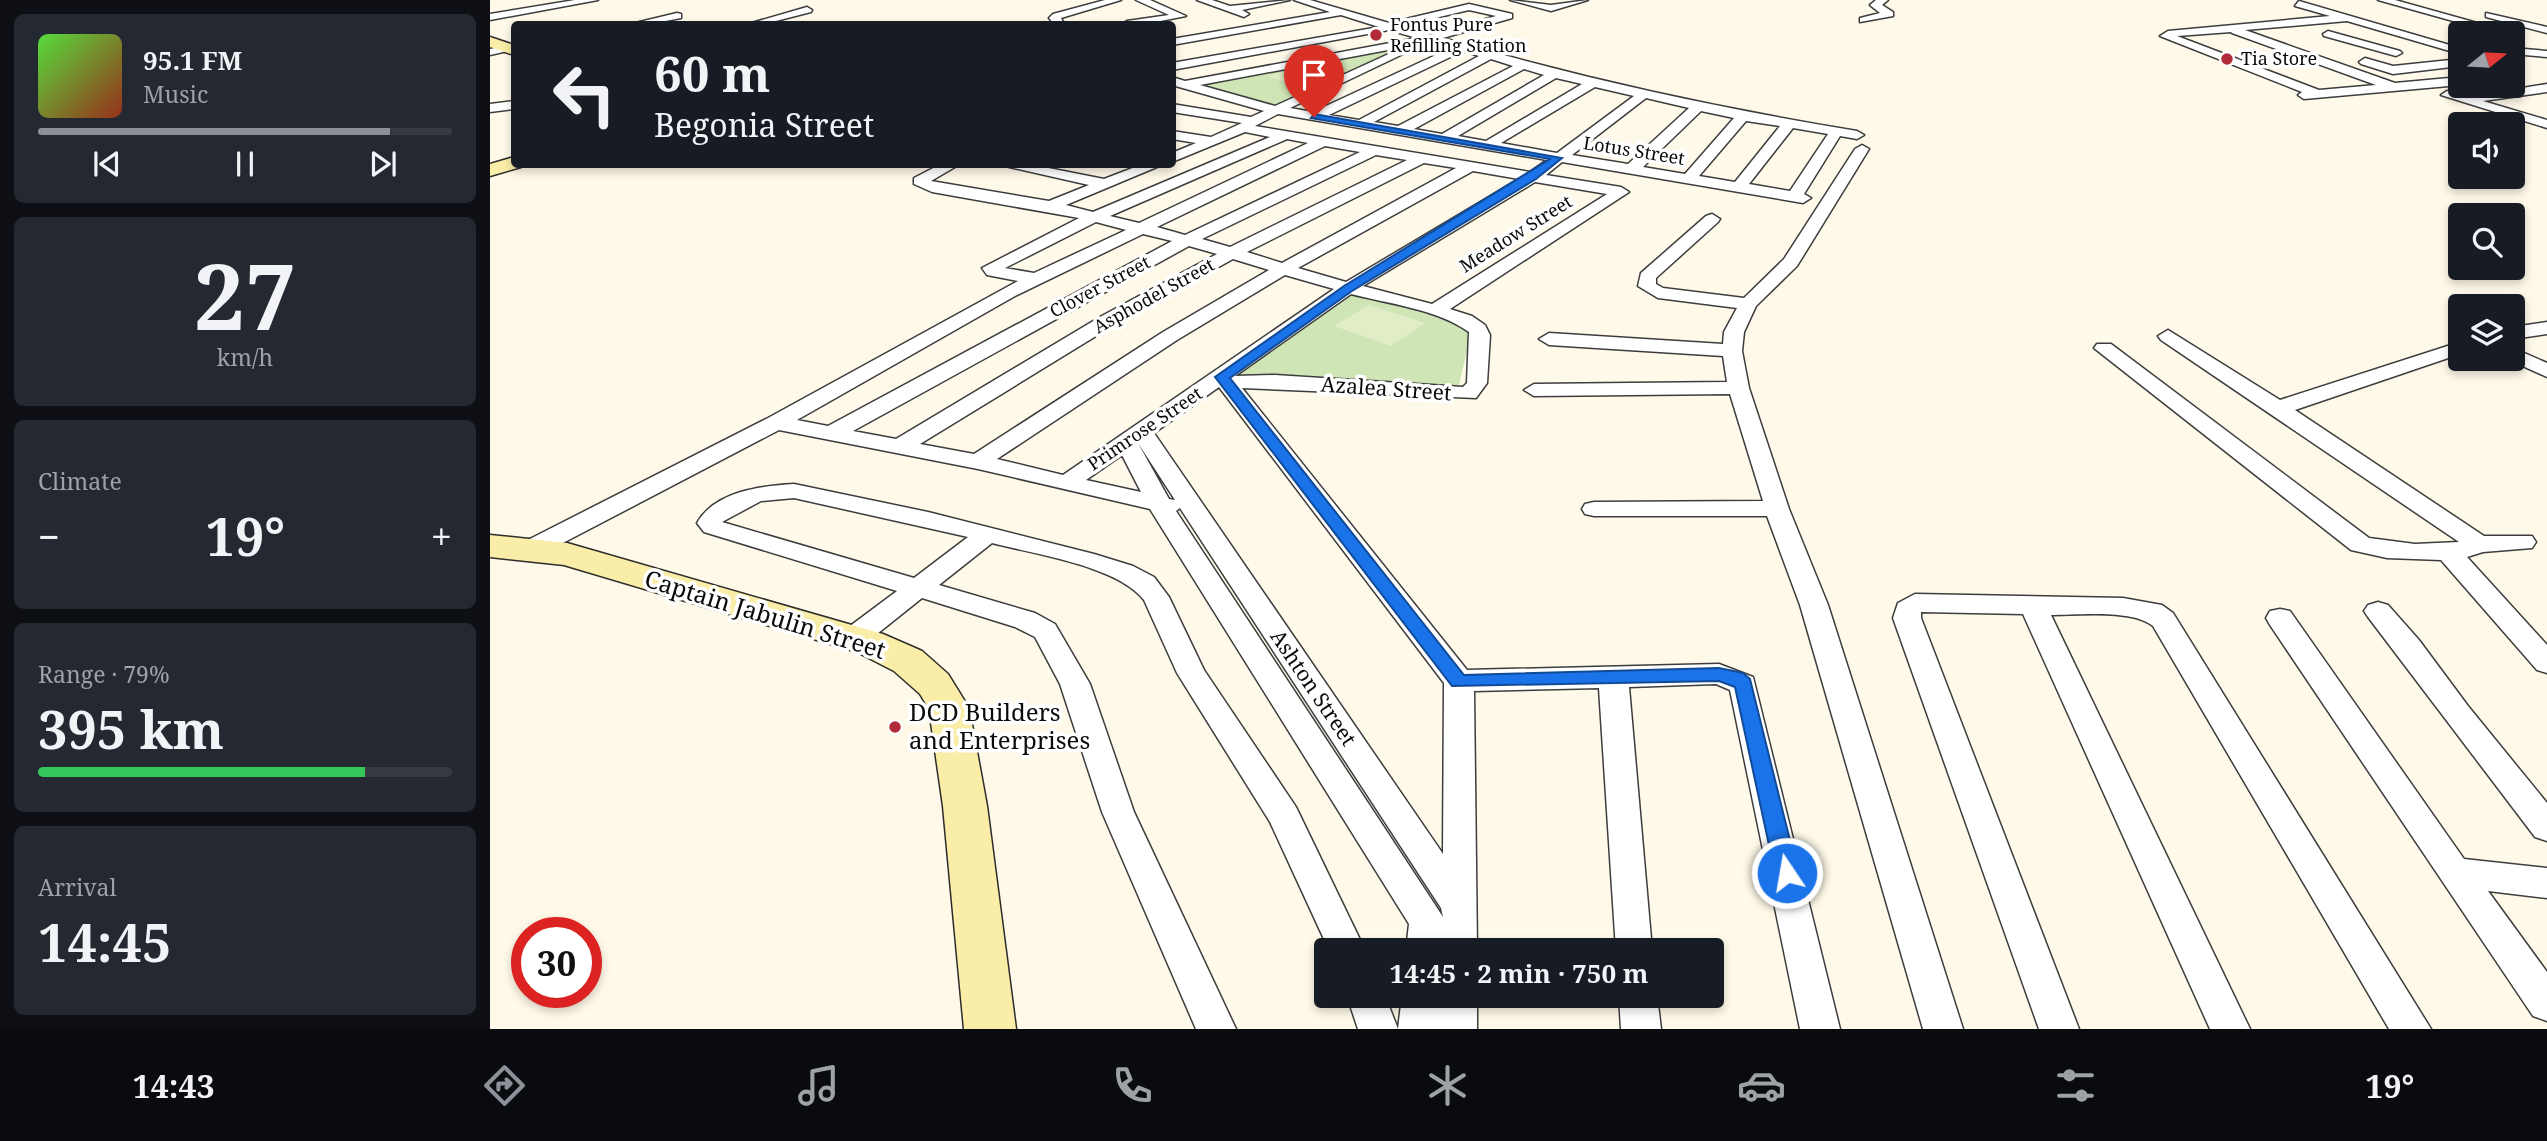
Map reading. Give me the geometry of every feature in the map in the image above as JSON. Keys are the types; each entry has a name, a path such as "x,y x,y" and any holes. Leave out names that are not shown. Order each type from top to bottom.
{"street":[{"path":"490,17 593,0"},
{"path":"1056,21 1054,19 1116,0"},
{"path":"1098,5 1150,21 1181,14 1141,0"},
{"path":"1205,1 1226,4 1285,0"},
{"path":"1299,0 1521,66 1743,116 1836,132 1860,142 1791,262 1748,304 1734,332 1731,351 1739,388 1777,509 1814,605 1943,1029"},
{"path":"1522,1 1558,8 1583,0"},
{"path":"1864,20 1889,14 1875,5 1883,0"},
{"path":"2431,0 2510,21"},
{"path":"2337,1 2295,5 2448,47"},
{"path":"1226,4 1251,17"},
{"path":"2380,5 2407,6 2466,21"},
{"path":"1176,29 1317,6"},
{"path":"1176,66 1390,27 1469,7 1508,15 1429,38 1176,84"},
{"path":"764,21 807,10"},
{"path":"1071,13 1090,21"},
{"path":"1176,41 1341,13"},
{"path":"554,19 567,16"},
{"path":"651,21 677,16"},
{"path":"2410,21 2449,17"},
{"path":"2319,94 2167,37 2168,34 2348,18"},
{"path":"1176,52 1364,20"},
{"path":"2525,24 2547,30"},
{"path":"2386,28 2322,34 2385,51 2448,50"},
{"path":"2229,29 2397,88"},
{"path":"490,32 502,30"},
{"path":"2195,32 2220,41"},
{"path":"2410,35 2436,33"},
{"path":"2260,40 2294,37"},
{"path":"1176,156 1429,38"},
{"path":"2525,38 2547,44"},
{"path":"490,42 511,49"},
{"path":"1314,117 1460,48"},
{"path":"490,52 511,49"},
{"path":"2525,52 2547,54"},
{"path":"1359,125 1488,56"},
{"path":"2358,60 2393,70 2448,64"},
{"path":"1400,131 1521,66"},
{"path":"1443,139 1554,74"},
{"path":"2322,78 2360,91"},
{"path":"2295,96 2448,82"},
{"path":"1489,145 1592,83"},
{"name":"Lotus Street","path":"1176,84 1314,117 1798,197 1836,132"},
{"path":"2465,100 2547,88"},
{"name":"Primrose Street","path":"1065,484 1225,380 1348,288 1532,177 1644,94"},
{"path":"2447,95 2504,112"},
{"path":"490,108 511,105"},
{"path":"1633,169 1698,106"},
{"path":"1176,109 1286,135 1532,177"},
{"path":"2525,112 2547,109"},
{"path":"1688,179 1743,116"},
{"path":"2525,118 2547,124"},
{"path":"1739,187 1789,124"},
{"path":"1035,279 993,271 991,268 1094,217 1286,135"},
{"path":"1176,136 1211,141"},
{"path":"509,548 776,423 1035,279 1326,141"},
{"name":"Clover Street","path":"829,435 1187,240 1377,149"},
{"name":"Asphodel Street","path":"897,448 1107,321 1230,254 1420,159"},
{"path":"490,170 511,164"},
{"path":"978,462 1170,336 1283,269 1470,167"},
{"path":"945,168 919,181 932,187 1049,206 1140,228 1348,288 1435,310"},
{"path":"1024,168 1106,184"},
{"path":"1049,206 1147,168"},
{"name":"Meadow Street","path":"1435,310 1621,192 1532,177"},
{"path":"1712,219 1647,277 1647,286 1658,293 1748,304"},
{"name":"Azalea Street","path":"1225,380 1275,381 1459,396 1469,394 1477,383 1480,335 1478,329 1465,320 1435,310"},
{"path":"2525,331 2547,328"},
{"path":"2168,336 2477,542 2489,545 2523,542"},
{"path":"1549,339 1731,351"},
{"path":"2104,348 2360,544 2388,550 2448,552 2472,549 2477,542"},
{"path":"2278,408 2448,352"},
{"path":"2525,360 2547,371"},
{"path":"1225,380 1459,681 1460,938"},
{"path":"1534,390 1739,388"},
{"path":"776,423 978,462 1160,505 1192,508"},
{"name":"Ashton Street","path":"1134,437 1160,505 1426,936"},
{"name":"Ashton Street","path":"1134,437 1192,508 1461,909"},
{"path":"1216,1029 1118,812 1075,684 1045,631 1025,620 713,527 709,523 713,516 756,494 794,491 928,519 986,537 1094,562 1124,572 1145,583 1156,597 1191,673 1284,816 1341,938"},
{"path":"1594,509 1777,509"},
{"path":"852,639 986,537"},
{"name":"Captain Jabulin Street","path":"509,548 567,554 870,643 908,661 934,684 949,708 965,806 990,1029"},
{"path":"2448,552 2547,663"},
{"path":"2059,1029 1907,618 1908,608 1915,603 1928,601 2140,608 2152,611 2163,620 2411,1029"},
{"path":"2032,604 2230,1029"},
{"path":"2378,611 2409,647 2457,714 2547,827"},
{"path":"2280,618 2454,873 2547,1003"},
{"path":"1459,681 1719,674 1736,678 1743,684 1748,692 1820,1029"},
{"path":"1613,676 1633,938"},
{"path":"2454,873 2547,883"},
{"path":"1426,936 1461,909"},
{"path":"1370,1008 1377,1029"},
{"path":"1418,1029 1420,1008"},
{"path":"1457,1029 1458,1008"},
{"path":"1639,1008 1641,1029"}],"green space":[{"path":"1414,43 1275,108 1193,84"},
{"path":"1291,69 1328,79 1304,87 1268,77"},
{"path":"1351,291 1450,315 1472,329 1459,385 1449,388 1236,379 1231,375"},
{"path":"1369,305 1425,323 1391,346 1334,326"}],"place":[{"name":"Fontus Pure Refilling Station","path":"1376,35"},
{"name":"Tia Store","path":"2227,59"},
{"name":"DCD Builders and Enterprises","path":"895,727"}],"route":[{"path":"1314,117 1558,158 1532,177 1348,288 1222,377 1229,382 1459,681 1719,674 1736,678 1743,684 1748,692 1787,873"}]}
